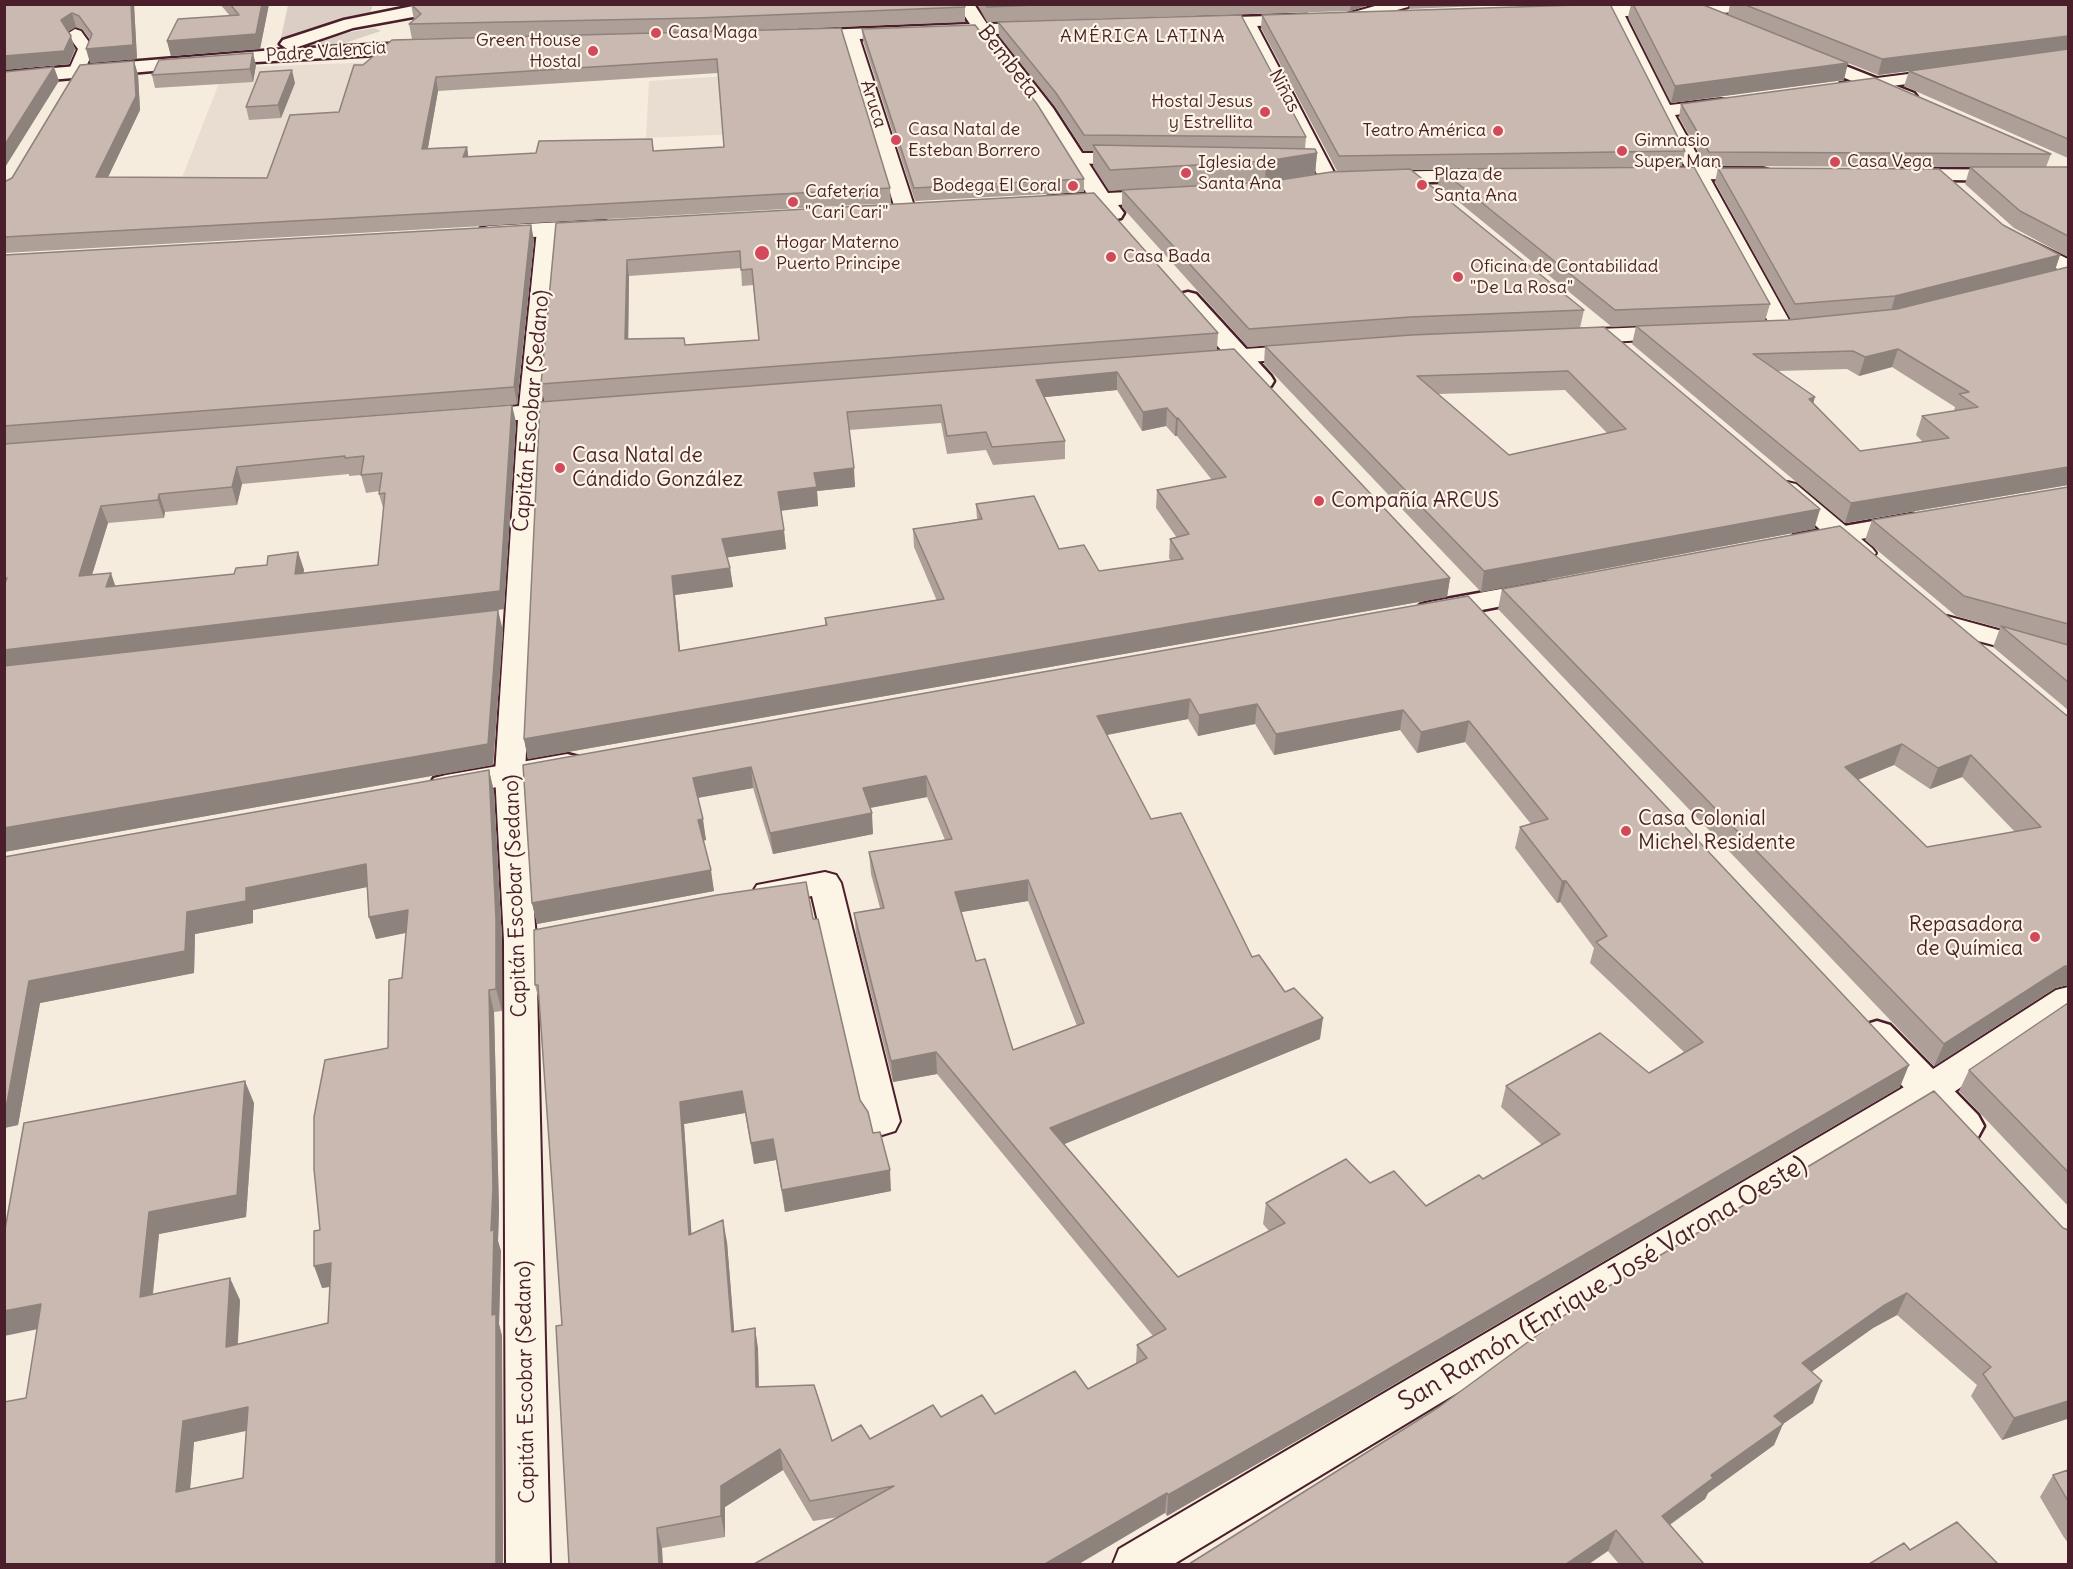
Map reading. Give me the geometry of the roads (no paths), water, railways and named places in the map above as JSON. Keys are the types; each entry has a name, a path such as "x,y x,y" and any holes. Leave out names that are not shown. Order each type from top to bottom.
{"main road":[{"path":"256,56 329,29 385,16 457,4"},
{"path":"1544,13 1613,8 1835,4"},
{"name":"Bembeta","path":"966,5 981,29 1047,113 1101,200 1129,232"},
{"path":"1684,7 1738,28"},
{"path":"1178,23 1330,20 1408,11"},
{"path":"385,16 395,47"},
{"path":"300,54 348,44 376,35 385,16"},
{"path":"781,37 1062,27"},
{"name":"Padre Valencia","path":"4,78 256,56 442,46"},
{"path":"1791,49 1919,102"},
{"path":"64,92 76,72"},
{"path":"1882,174 1940,175 2059,168"},
{"path":"1632,174 1779,174"},
{"path":"1320,175 1500,176"},
{"path":"1032,203 1184,195"},
{"path":"881,211 928,208"},
{"path":"465,234 619,226"},
{"path":"1176,286 1279,399"},
{"path":"1771,547 1943,517"},
{"path":"1401,616 1463,596 1575,584"},
{"path":"1463,596 1496,630"},
{"path":"416,791 592,760"},
{"path":"1855,1012 1986,1150"}],"street":[{"path":"1613,8 1664,111 1783,329"},
{"name":"Niñas","path":"1247,21 1320,175"},
{"path":"75,34 86,49 76,72"},
{"name":"Aruca","path":"850,34 905,209"},
{"path":"1828,89 1966,71"},
{"path":"1664,111 1734,102"},
{"path":"1076,159 1148,159"},
{"path":"1299,160 1320,175"},
{"path":"1940,175 1965,197"},
{"path":"1413,177 1441,200"},
{"name":"Capitán Escobar (Sedano)","path":"528,1564 532,939 510,774 505,620 530,412 547,230"},
{"path":"2006,234 2068,267"},
{"path":"2046,281 2068,276"},
{"path":"1578,313 1632,358"},
{"path":"1760,330 1807,327"},
{"path":"1547,338 1700,332"},
{"path":"1192,360 1329,350"},
{"path":"449,418 601,406"},
{"path":"1768,473 1884,571"},
{"path":"1990,661 1938,616 2068,657"},
{"path":"743,898 825,883 882,1121"},
{"name":"San Ramón (Enrique José Varona Oeste)","path":"1135,1564 1929,1090 2068,999"}],"place":[{"name":"Casa Maga","path":"656,33"},
{"name":"Green House Hostal","path":"593,51"},
{"name":"Hostal Jesus y Estrellita","path":"1265,112"},
{"name":"Teatro América","path":"1498,131"},
{"name":"Casa Natal de Esteban Borrero","path":"896,140"},
{"name":"Gimnasio Super Man","path":"1622,151"},
{"name":"Casa Vega","path":"1835,162"},
{"name":"Iglesia de Santa Ana","path":"1186,173"},
{"name":"Plaza de Santa Ana","path":"1422,185"},
{"name":"Bodega El Coral","path":"1073,186"},
{"name":"Cafetería \"Cari Cari\"","path":"793,202"},
{"name":"Hogar Materno Puerto Principe","path":"762,253"},
{"name":"Casa Bada","path":"1111,257"},
{"name":"Oficina de Contabilidad \"De La Rosa\"","path":"1458,277"},
{"name":"Casa Natal de Cándido González","path":"560,468"},
{"name":"Compañía ARCUS","path":"1319,501"},
{"name":"Casa Colonial Michel Residente","path":"1626,831"},
{"name":"Repasadora de Química","path":"2035,937"}],"district":[{"name":"AMÉRICA LATINA","path":"1143,37"}]}
